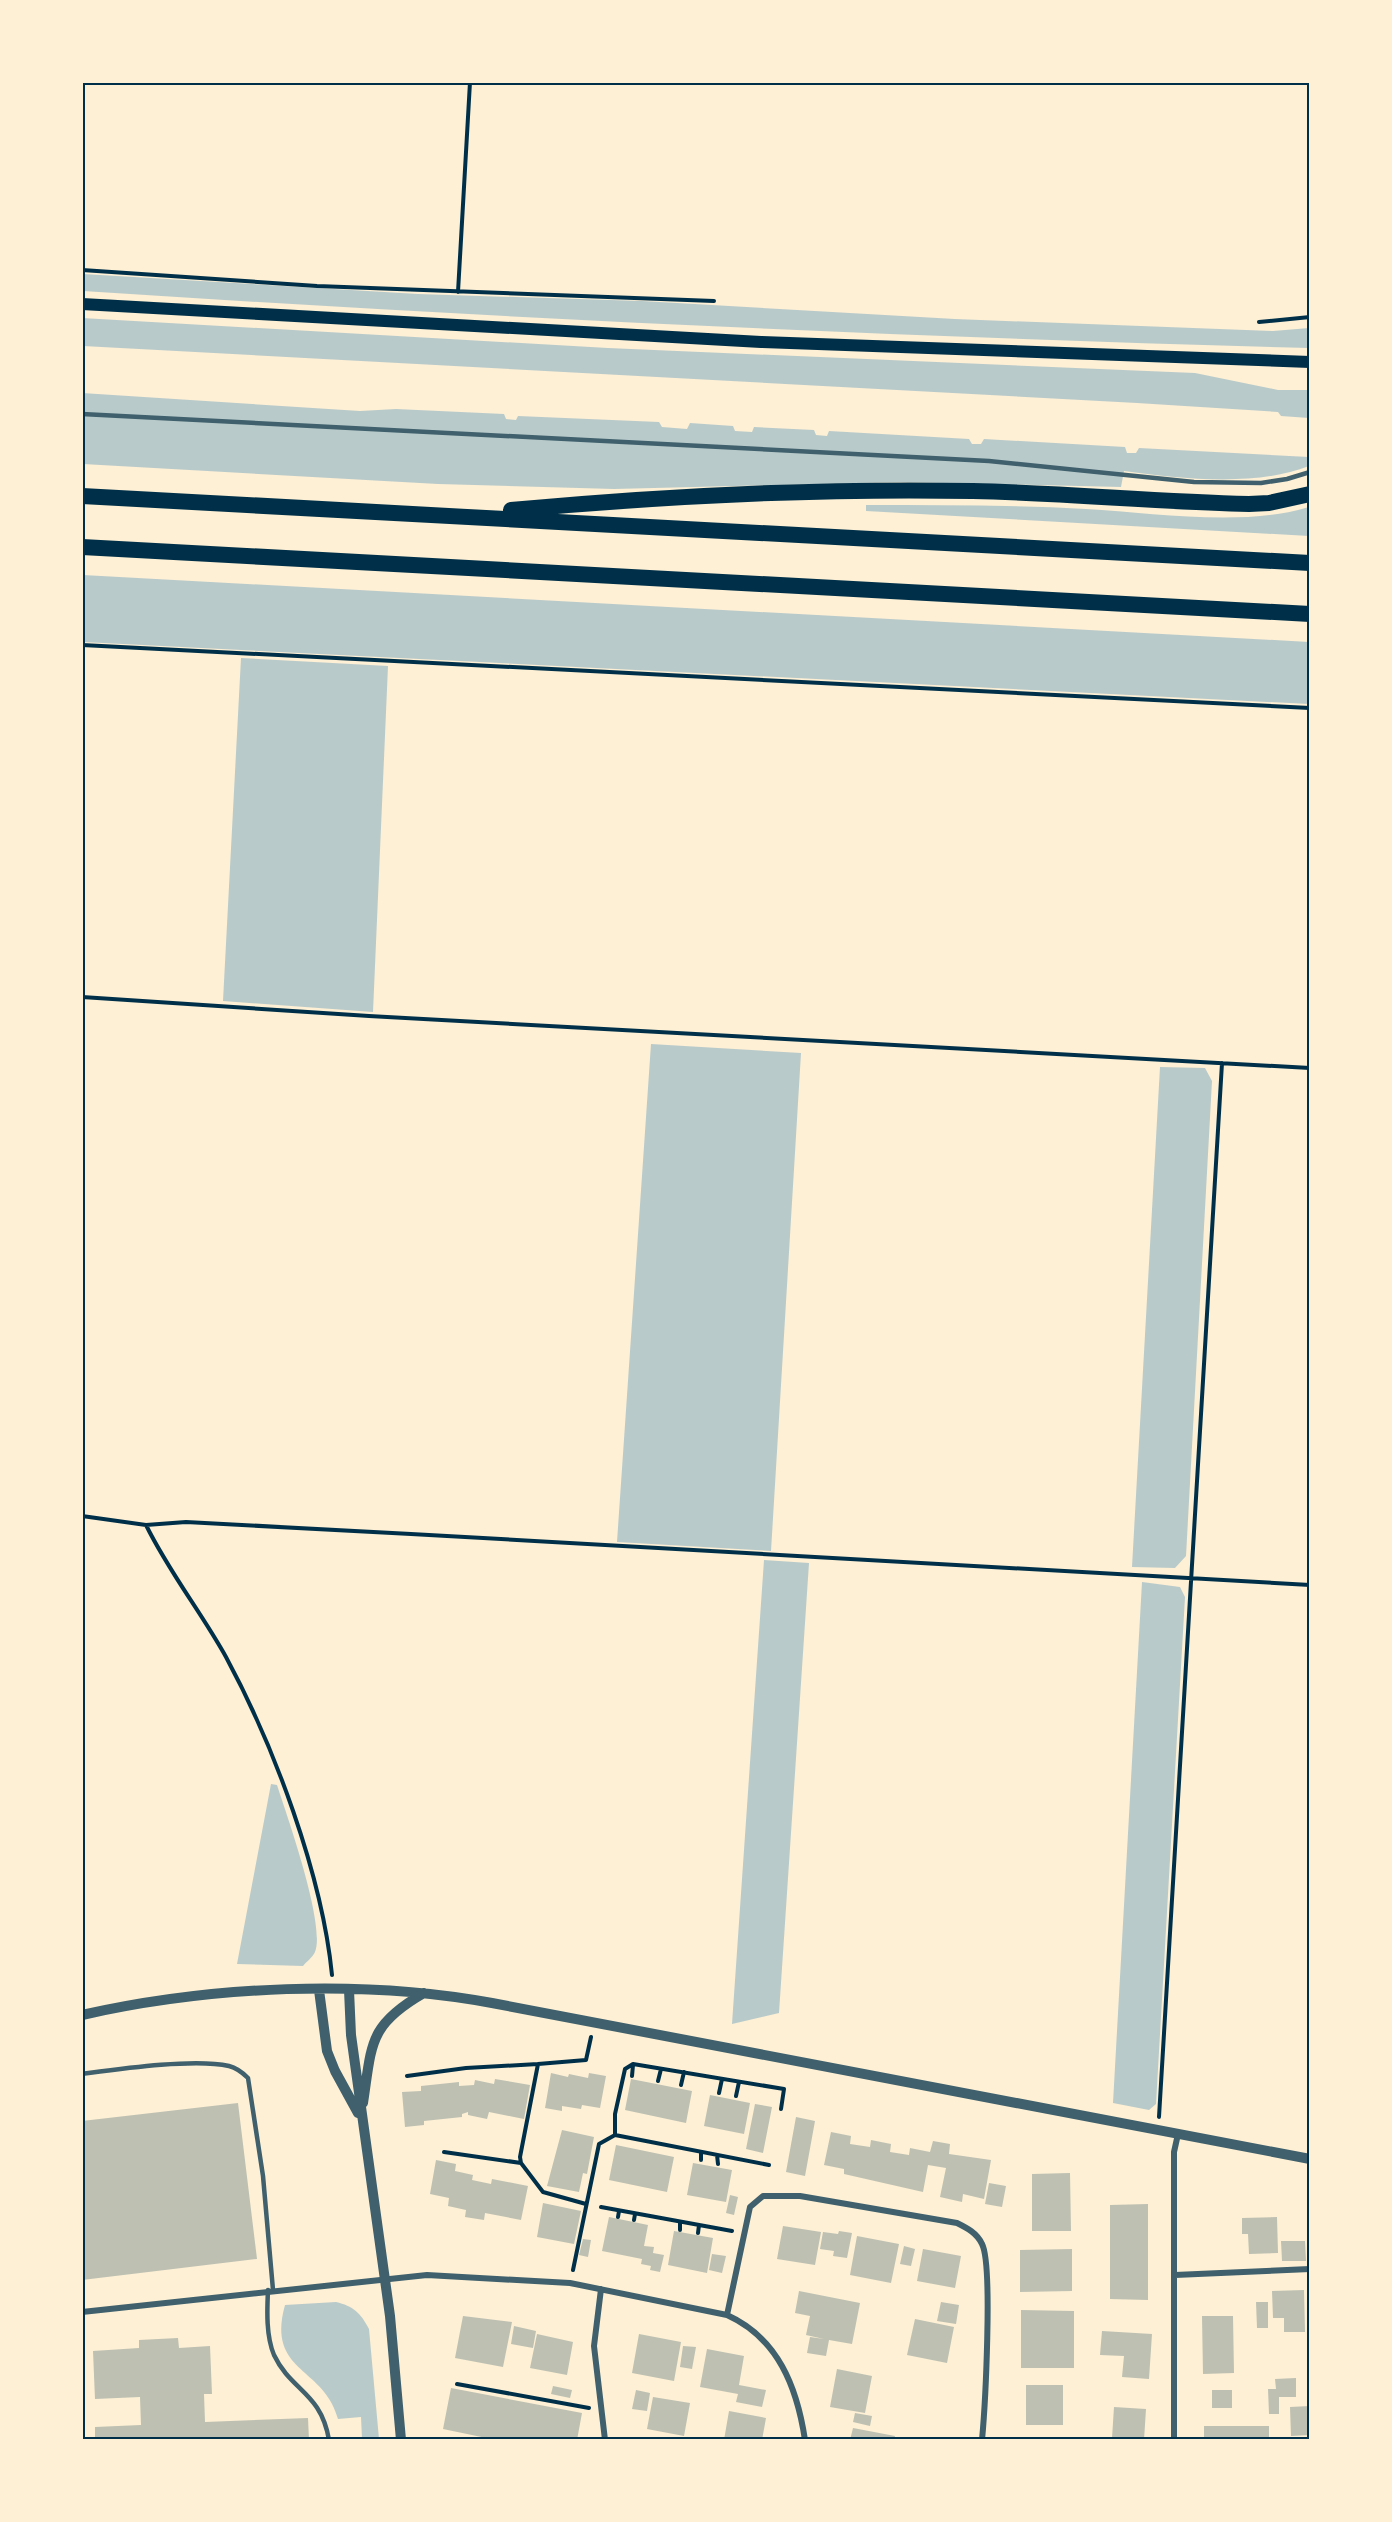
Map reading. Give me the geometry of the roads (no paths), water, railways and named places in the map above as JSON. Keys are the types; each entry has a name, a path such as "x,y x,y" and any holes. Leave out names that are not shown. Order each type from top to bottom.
{"highway":[{"path":"453,516 631,500 826,492 1011,492 1249,504 1269,503 1310,494"},
{"path":"82,496 1310,563"},
{"path":"82,547 1310,614"}],"main road":[{"path":"82,304 761,342 1310,362"}],"street":[{"path":"319,1990 327,2051 335,2071 361,2118"},
{"path":"82,2015 187,1996 319,1990 424,1993 492,2003 1310,2159"},
{"path":"350,1990 351,2027 361,2118 385,2278 401,2439"},
{"path":"361,2118 371,2055 377,2034 391,2014 424,1993"},
{"path":"1174,2439 1174,2152 1178,2134"},
{"path":"727,2315 750,2207 763,2196 800,2196 957,2223 973,2231 983,2245 986,2270 985,2403 982,2439"},
{"path":"1175,2275 1310,2269"},
{"path":"82,2312 427,2275 570,2283 727,2315 743,2323 767,2342 780,2359 796,2395 805,2439"},
{"path":"601,2289 594,2346 605,2439"}],"lane":[{"path":"82,414 989,461 1187,482 1262,483 1310,472"},
{"path":"82,2074 163,2065 218,2064 240,2070 248,2078 261,2165 271,2290 268,2324 273,2354 282,2368 322,2412 329,2439"}]}
